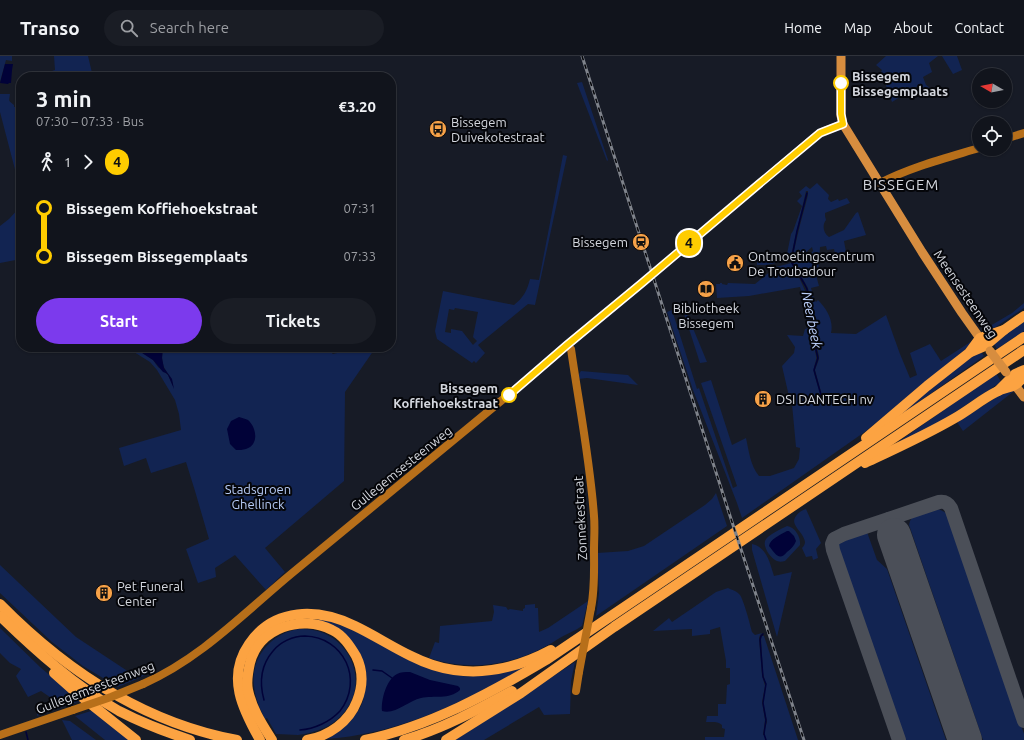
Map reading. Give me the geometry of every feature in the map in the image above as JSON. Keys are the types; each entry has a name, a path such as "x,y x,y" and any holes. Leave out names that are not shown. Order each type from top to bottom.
{"highway":[{"path":"832,466 927,386 969,353 985,345 1024,316"},
{"path":"365,740 393,733 426,722 489,692 555,654 1024,337"},
{"path":"446,740 521,692 1024,350"},
{"path":"834,478 920,437 955,418 998,391 1015,374 1024,370"},
{"path":"1010,379 1021,381 1024,376"},
{"path":"0,604 16,620 59,657 99,686 155,715 192,729 237,740"},
{"path":"260,740 243,705 238,686 239,669 243,654 253,638 270,623 280,618 290,615 312,614 334,618 354,625 410,656 426,663 444,668 470,672 502,669 542,655 616,612"},
{"path":"0,616 42,655 90,693 121,712 153,727 190,740"},
{"path":"0,622 72,689 136,740"},
{"path":"272,740 261,721 248,690 247,679 251,660 266,638 282,628 292,624 305,623 316,624 333,630 352,648 360,665 361,684 355,707 349,716 331,731 307,740"},
{"path":"404,740 436,729 479,709 564,662"}],"main road":[{"path":"841,56 841,110 843,124 880,183"},
{"name":"Meensesteenweg","path":"880,183 922,252 962,313 1024,397"}],"street":[{"name":"Gullegemsesteenweg","path":"0,735 111,697 143,684 180,664 201,650 530,378 567,345 820,133 843,124"},
{"path":"1012,137 1024,133"},
{"path":"880,183 909,170 972,150"},
{"name":"Zonnekestraat","path":"567,345 570,349 586,450 594,528 594,590 576,691"}],"green space":[{"path":"0,56 12,56 12,61 6,60 0,82"},
{"path":"54,56 88,56 92,72 52,72 55,70"},
{"path":"886,56 938,56 929,63 932,72 923,77 926,85 930,88 929,92 918,86 892,102 883,77 880,74 882,70 876,65"},
{"path":"942,56 957,56 962,70 953,74"},
{"path":"582,82 608,160 607,161 577,83"},
{"path":"0,94 10,94 9,101 14,105 14,107 16,107 16,173 0,112"},
{"path":"563,155 567,156 535,305 528,304 478,345 485,353 476,363 474,361 472,363 437,339 435,331 443,291 514,305 524,294 530,279 539,280","holes":["455,308 478,312 473,337 477,341 473,345 462,331 451,329 451,333 445,332 449,309 454,310"]},
{"path":"817,183 829,195 828,199 831,202 838,199 839,201 847,198 850,203 825,213 825,233 829,237 844,230 858,212 866,235 844,241 846,252 835,254 834,249 827,250 826,246 820,247 818,274 816,275 819,286 811,288 816,302 818,300 821,303 829,315 832,328 831,333 856,334 886,315 910,378 917,375 910,353 930,344 941,361 972,341 972,344 866,431 742,518 693,390 667,312 672,310 697,389 699,388 733,488 737,486 701,383 711,380 732,445 746,438 752,463 759,476 770,476 794,468 799,459 800,448 796,447 792,404 789,403 782,366 794,353 795,347 787,335 803,336 805,329 808,328 800,287 749,296 717,298 716,284 755,284 776,267 791,263 803,286 810,305 812,315 811,337 816,340 816,359 814,371 823,404 825,401 823,399 815,370 819,359 817,348 820,342 819,338 813,335 814,315 808,288 793,262 807,257 813,251 812,247 803,255 792,259 808,191 806,191 790,260 766,265 757,265 757,261 786,259 791,234 802,206 797,201 802,196 799,192 806,186 810,189"},
{"path":"16,211 16,260 0,263 0,226"},
{"path":"1024,303 1024,308 987,333 985,331 990,326 1012,313"},
{"path":"682,307 685,309 707,362 700,363"},
{"path":"1024,322 1024,331 997,349 994,344 997,340"},
{"path":"980,351 984,356 889,423 958,365"},
{"name":"Stadsgroen Ghellinck","path":"134,352 141,352 153,360 158,367 168,375 173,386 171,378 166,372 163,364 162,352 330,352 333,354 341,352 373,352 345,392 344,481 265,548 285,572 266,590 235,555 215,568 216,577 198,583 186,549 209,539 186,462 151,473 146,458 124,466 119,448 181,430 175,400 157,370 150,362"},
{"path":"581,371 628,375 638,385 587,378 578,379"},
{"path":"996,373 1001,382 940,422 894,445"},
{"path":"1008,390 1014,391 963,431 957,422"},
{"path":"716,493 727,526 596,616 599,593 597,553 628,551 644,546 705,505"},
{"path":"806,509 821,543 816,549 818,558 813,560 812,556 806,557 802,548 805,544 804,538 794,522 797,515"},
{"path":"933,509 942,511 949,518 1024,734 1024,740 983,740 909,525 913,516"},
{"path":"787,526 793,528 797,533 800,539 800,545 785,561 776,561 767,552 765,541 771,534"},
{"path":"867,532 877,560 887,569 946,740 903,740 838,550 838,543 841,541"},
{"path":"752,544 764,552 774,576 792,572 777,637 752,550"},
{"path":"0,565 76,637 132,674 146,675 118,687 83,666 52,642 0,593"},
{"path":"728,588 736,592 742,598 752,632 755,635 762,633 759,638 762,675 765,686 762,702 765,720 763,735 765,735 764,732 767,722 763,702 766,685 763,673 761,638 764,636 798,740 705,740 705,737 724,737 725,729 722,728 722,725 717,722 706,722 707,716 718,716 718,704 726,704 727,685 730,684 730,668 726,668 720,627 710,630 710,634 692,636 692,629 653,631 669,618 672,622 716,592"},
{"path":"588,601 582,626 528,655 496,664 479,665 446,663 429,658 435,642 439,643 440,626 492,621 494,612 493,605 506,607 508,610 523,611 525,605 535,604 535,608 538,608 539,632 548,628"},
{"path":"318,619 333,622 462,676 492,675 523,668 453,705 403,724 352,736 325,739 350,720 359,709 364,695 364,675 363,663 318,621"},
{"path":"0,628 40,667 80,701 37,716 37,713 60,704 41,691 28,697 16,676 21,669 10,663 0,653"},
{"path":"299,629 316,630 330,636 342,646 350,658 355,672 355,686 351,701 336,721 324,728 301,735 276,734 267,718 265,719 257,699 254,686 256,665 259,656 272,641 289,631"},
{"path":"575,662 571,681 570,714 544,715 539,707 484,740 455,740"},
{"path":"94,710 132,740 105,740 75,716"},
{"path":"62,720 70,721 96,740 72,740"}],"shaded area":[{"path":"5,64 13,64 11,83 8,84 0,83"},
{"path":"141,352 163,352 164,368 172,379 174,389 168,375 163,372 153,360"},
{"path":"239,417 248,420 251,423 255,432 255,440 250,447 236,450 230,444 227,429 231,421"},
{"path":"787,531 794,536 796,541 790,550 784,555 779,556 775,554 769,546 773,539"},
{"path":"410,672 430,680 458,686 460,690 451,695 421,698 392,711 382,711 382,701 387,685 393,677 399,673"}],"waterway":[{"name":"Neerbeek","path":"807,193 797,231 792,263 807,289 813,313 812,335 817,340 816,350 818,358 814,370 823,402"},
{"path":"763,634 760,640 763,677 766,684 763,703 766,720 764,734 766,740"},
{"path":"264,700 262,693 262,674 269,656 283,642 300,636 319,638 340,652 346,662 350,674 350,686 347,699 340,711 327,722 300,730"},
{"path":"373,670 382,671 392,678"},
{"path":"26,732 28,740"}],"taxiway":[{"path":"899,740 832,544 834,539 844,534 939,502 946,503 951,508 1024,721"},
{"path":"889,519 894,535"}],"runway":[{"path":"894,535 965,740"}],"railway":[{"path":"582,56 804,740"}],"bus line":[{"name":"4","path":"509,395 820,133 843,124 841,114 841,83"}],"place":[{"name":"Bissegem Bissegemplaats","path":"841,83"},
{"name":"Bissegem Duivekotestraat","path":"438,129"},
{"name":"Bissegem","path":"641,242"},
{"name":"Ontmoetingscentrum De Troubadour","path":"735,263"},
{"name":"Bibliotheek Bissegem","path":"706,289"},
{"name":"Bissegem Koffiehoekstraat","path":"509,395"},
{"name":"DSI DANTECH nv","path":"763,399"},
{"name":"Pet Funeral Center","path":"104,593"}],"district":[{"name":"BISSEGEM","path":"901,185"}]}
